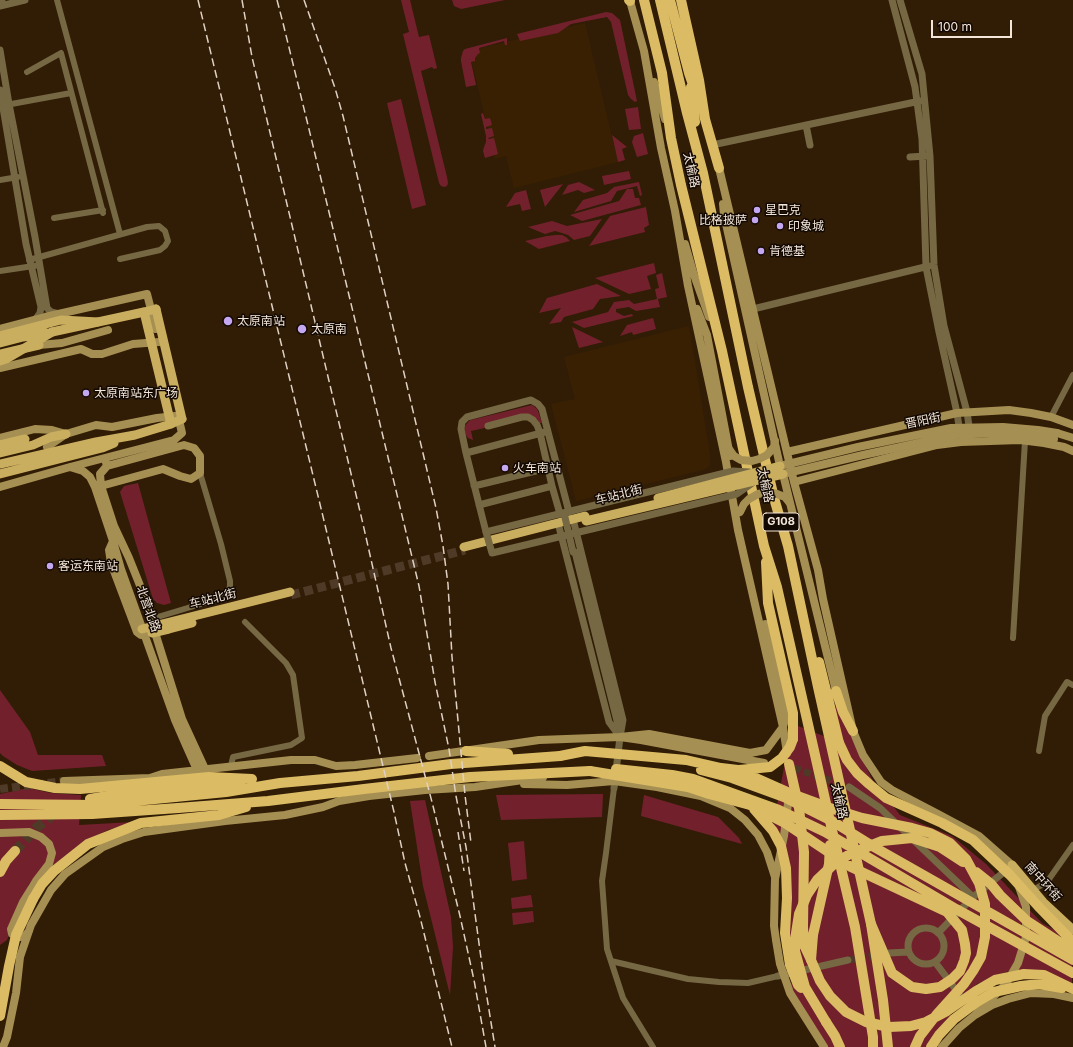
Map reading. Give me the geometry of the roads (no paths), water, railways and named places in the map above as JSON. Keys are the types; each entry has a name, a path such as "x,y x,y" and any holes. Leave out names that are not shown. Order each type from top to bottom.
{"highway":[{"name":"太榆路","path":"644,0 662,73 671,138 722,351 764,546 778,588 855,927 872,1030 873,1047"},
{"name":"太榆路","path":"660,0 703,173 748,387 774,498 788,546 871,924 883,1000 888,1047"},
{"path":"670,0 689,73 705,119 719,168"},
{"path":"681,0 699,80 705,119"},
{"path":"689,73 703,173"},
{"path":"0,804 95,805 226,792 280,783 358,776 462,763 560,756 585,751 686,760 721,768 738,770 770,767 782,758 790,748 793,739 793,713 768,603 764,546"},
{"path":"788,546 811,627 839,743 847,760 857,773 886,798 942,823 973,840 1010,875 1043,912 1073,942"},
{"path":"836,691 843,712 852,731"},
{"path":"466,751 613,758 675,764 732,778 784,797 832,821 874,847 1073,960"},
{"path":"789,764 799,808 804,852 804,945 820,981 830,996 846,1012 866,1022 890,1027 911,1026 926,1022 947,1011 995,980 1024,974 1044,975 1073,990"},
{"path":"0,766 26,782 55,788 80,789 209,777 252,779 280,783"},
{"path":"0,815 92,814 268,801 470,777 615,769 672,775 693,779 779,810 825,832 956,909 1073,973"},
{"path":"738,770 792,794 830,808 862,818 930,833 950,843 966,859 979,883 985,904 985,937 980,957 964,984 937,1014 920,1036 915,1047"},
{"path":"590,771 688,787 750,805 785,823 851,867 947,912 962,930 966,953 960,971 952,979 940,987 926,989 912,987 892,973 871,924"},
{"path":"90,799 119,794 252,779"},
{"path":"0,1016 16,935 33,899 42,884 54,871 88,844 141,823 219,815 268,801"},
{"path":"750,805 772,830 781,846 786,868 787,898 785,933 790,966 798,985 820,1013"},
{"path":"811,960 813,935 829,864 832,830"},
{"path":"840,1047 835,1036 805,987 795,951 799,914 807,896 817,880 835,863 850,854 882,841 912,838 940,847 971,868 991,884 1000,895 1027,921 1073,950"},
{"path":"0,872 15,851"},
{"path":"931,1047 939,1035 954,1019 971,1006 994,992 1039,984 1073,990"}],"main road":[{"path":"629,0 671,138"},
{"path":"644,51 660,148 675,211 694,275 722,351"},
{"path":"719,168 794,482 818,570 852,731 863,755 881,782 892,790 979,836 1012,865 1026,907 1026,937 1018,963 1006,984 975,1015 959,1028 942,1047"},
{"path":"719,168 724,215 775,441 836,691"},
{"path":"675,211 688,286 726,462 738,530 783,727 789,764 790,783 784,836 775,879 774,926 780,964 780,975 824,1047"},
{"path":"429,756 539,740 620,737 649,734 750,752 766,750 783,727 786,716 785,702 751,572 707,335 688,286"},
{"path":"0,487 70,467 106,462 184,446 194,448 200,456 200,473 191,479 163,469 101,486 100,474 106,462 174,440 182,433 147,294 4,328"},
{"path":"0,343 144,312 170,424 135,435 102,448 0,474"},
{"path":"0,336 61,320 98,322"},
{"path":"4,328 39,345"},
{"path":"0,354 39,345 62,343 108,330"},
{"path":"0,361 52,332"},
{"path":"0,368 80,349 92,354 102,354 132,344 160,342"},
{"path":"787,452 967,412 1009,410 1051,417 1073,425"},
{"path":"0,453 33,445 51,437 96,425 112,427 156,418 178,416"},
{"path":"0,438 35,429 52,430 66,434"},
{"path":"0,459 112,433"},
{"name":"晋阳街","path":"782,470 863,455 956,435 991,433 1073,438"},
{"path":"47,447 66,434"},
{"path":"0,464 96,442 135,435"},
{"name":"晋阳街","path":"1055,436 1073,445"},
{"path":"0,445 25,439"},
{"path":"794,482 937,446 961,442 1014,440 1044,443 1064,447 1073,451"},
{"path":"729,449 734,456 741,460 752,461 767,456 774,447 775,441"},
{"name":"北营北路","path":"70,467 83,471 90,477 95,487 121,569 175,720 189,754 201,770"},
{"name":"车站北街","path":"464,549 565,517 585,519 782,470"},
{"name":"北营北路","path":"101,486 114,526 129,558 149,608 153,626 182,719 201,770"},
{"path":"740,512 744,504 758,494 768,492 777,494 785,497 790,502"},
{"path":"113,541 110,550 111,563 137,632 141,635 144,631"},
{"name":"车站北街","path":"144,631 153,626 291,594"},
{"path":"137,613 142,618 146,618 149,608"},
{"path":"620,737 764,763"},
{"path":"64,781 150,778 162,774 291,760 315,760 336,766 417,758"},
{"path":"3,1047 7,1037 16,993 20,957 31,925 51,890 65,874 102,847 122,838 144,832 225,821 285,815 323,807 339,801 369,796 425,790 475,787 590,771"},
{"path":"497,784 614,784 657,787 701,796 730,808 745,820 758,835 767,852 775,879"},
{"path":"0,833 29,832 41,837 49,844 52,853 49,864 23,902 11,929 12,934 18,937 24,937 29,931"},
{"name":"南中环街","path":"1012,865 1043,902 1073,930"},
{"path":"975,1015 1008,998 1031,993 1054,994 1073,998"}],"street":[{"path":"0,6 25,0"},
{"path":"56,0 120,234"},
{"path":"892,0 920,101"},
{"path":"900,0 922,74 920,101 926,156 930,266 939,332 957,413 961,442"},
{"path":"0,50 14,178 26,244 41,307 40,313 35,320"},
{"path":"27,72 61,53 103,211 54,218"},
{"path":"0,90 6,105 23,176 47,308 51,312 60,314"},
{"path":"6,105 71,93"},
{"path":"712,146 920,101"},
{"path":"806,125 810,145"},
{"path":"910,157 926,156"},
{"path":"0,180 23,176"},
{"path":"0,271 30,263 38,257 147,227 159,226 165,231 168,241 160,250 120,260"},
{"path":"30,263 40,265"},
{"path":"753,310 930,266"},
{"path":"930,266 967,412 972,441"},
{"path":"1051,417 1073,375"},
{"path":"620,737 609,722 565,517 548,432 542,409 538,404 531,400 466,417 462,422 461,425 466,453 492,553 570,534 757,476"},
{"path":"488,426 522,417 528,417 534,420 538,425 552,486 565,517 570,534 607,685 618,721 620,737"},
{"path":"466,453 548,432"},
{"path":"1013,638 1026,441"},
{"path":"474,486 548,468"},
{"path":"153,626 224,598 230,587 230,581 221,544 200,473"},
{"path":"486,529 565,517 735,482"},
{"path":"479,505 552,486"},
{"path":"565,517 624,720 620,737 602,881 607,949 623,998 653,1047"},
{"path":"231,766 233,756 291,745 302,738 293,675 286,663 245,622"},
{"path":"1039,751 1044,716 1067,682 1073,685"},
{"path":"849,787 880,808 973,897"},
{"path":"1033,890 1047,882 1073,845"},
{"path":"938,933 973,897 1012,865"},
{"path":"921,928 933,929 938,933 942,937 944,943 944,948 939,959 929,964 916,962 908,952 908,940 911,935 921,928"},
{"path":"889,953 908,952"},
{"path":"611,961 688,979 748,983 848,960"},
{"path":"935,962 975,1015"}],"tunnel":[{"path":"291,595 465,550"},
{"path":"794,768 843,785"},
{"path":"0,789 64,781"},
{"path":"15,851 36,828 58,811"},
{"path":"848,960 879,955"}],"railway":[{"path":"198,0 405,863 452,1047"},
{"path":"242,0 252,57 391,648 432,802 460,916 474,980 486,1047"},
{"path":"277,0 419,586 435,682 449,749 466,847 483,973 495,1047"},
{"path":"304,0 335,88 343,116 436,508 448,584 452,657 471,843"},
{"path":"458,832 464,871"}],"place":[{"name":"星巴克","path":"757,210"},
{"name":"比格披萨","path":"755,220"},
{"name":"印象城","path":"780,226"},
{"name":"肯德基","path":"761,251"},
{"name":"太原南站","path":"228,321"},
{"name":"太原南","path":"302,329"},
{"name":"太原南站东广场","path":"86,393"},
{"name":"火车南站","path":"505,468"},
{"name":"客运东南站","path":"50,566"}]}
